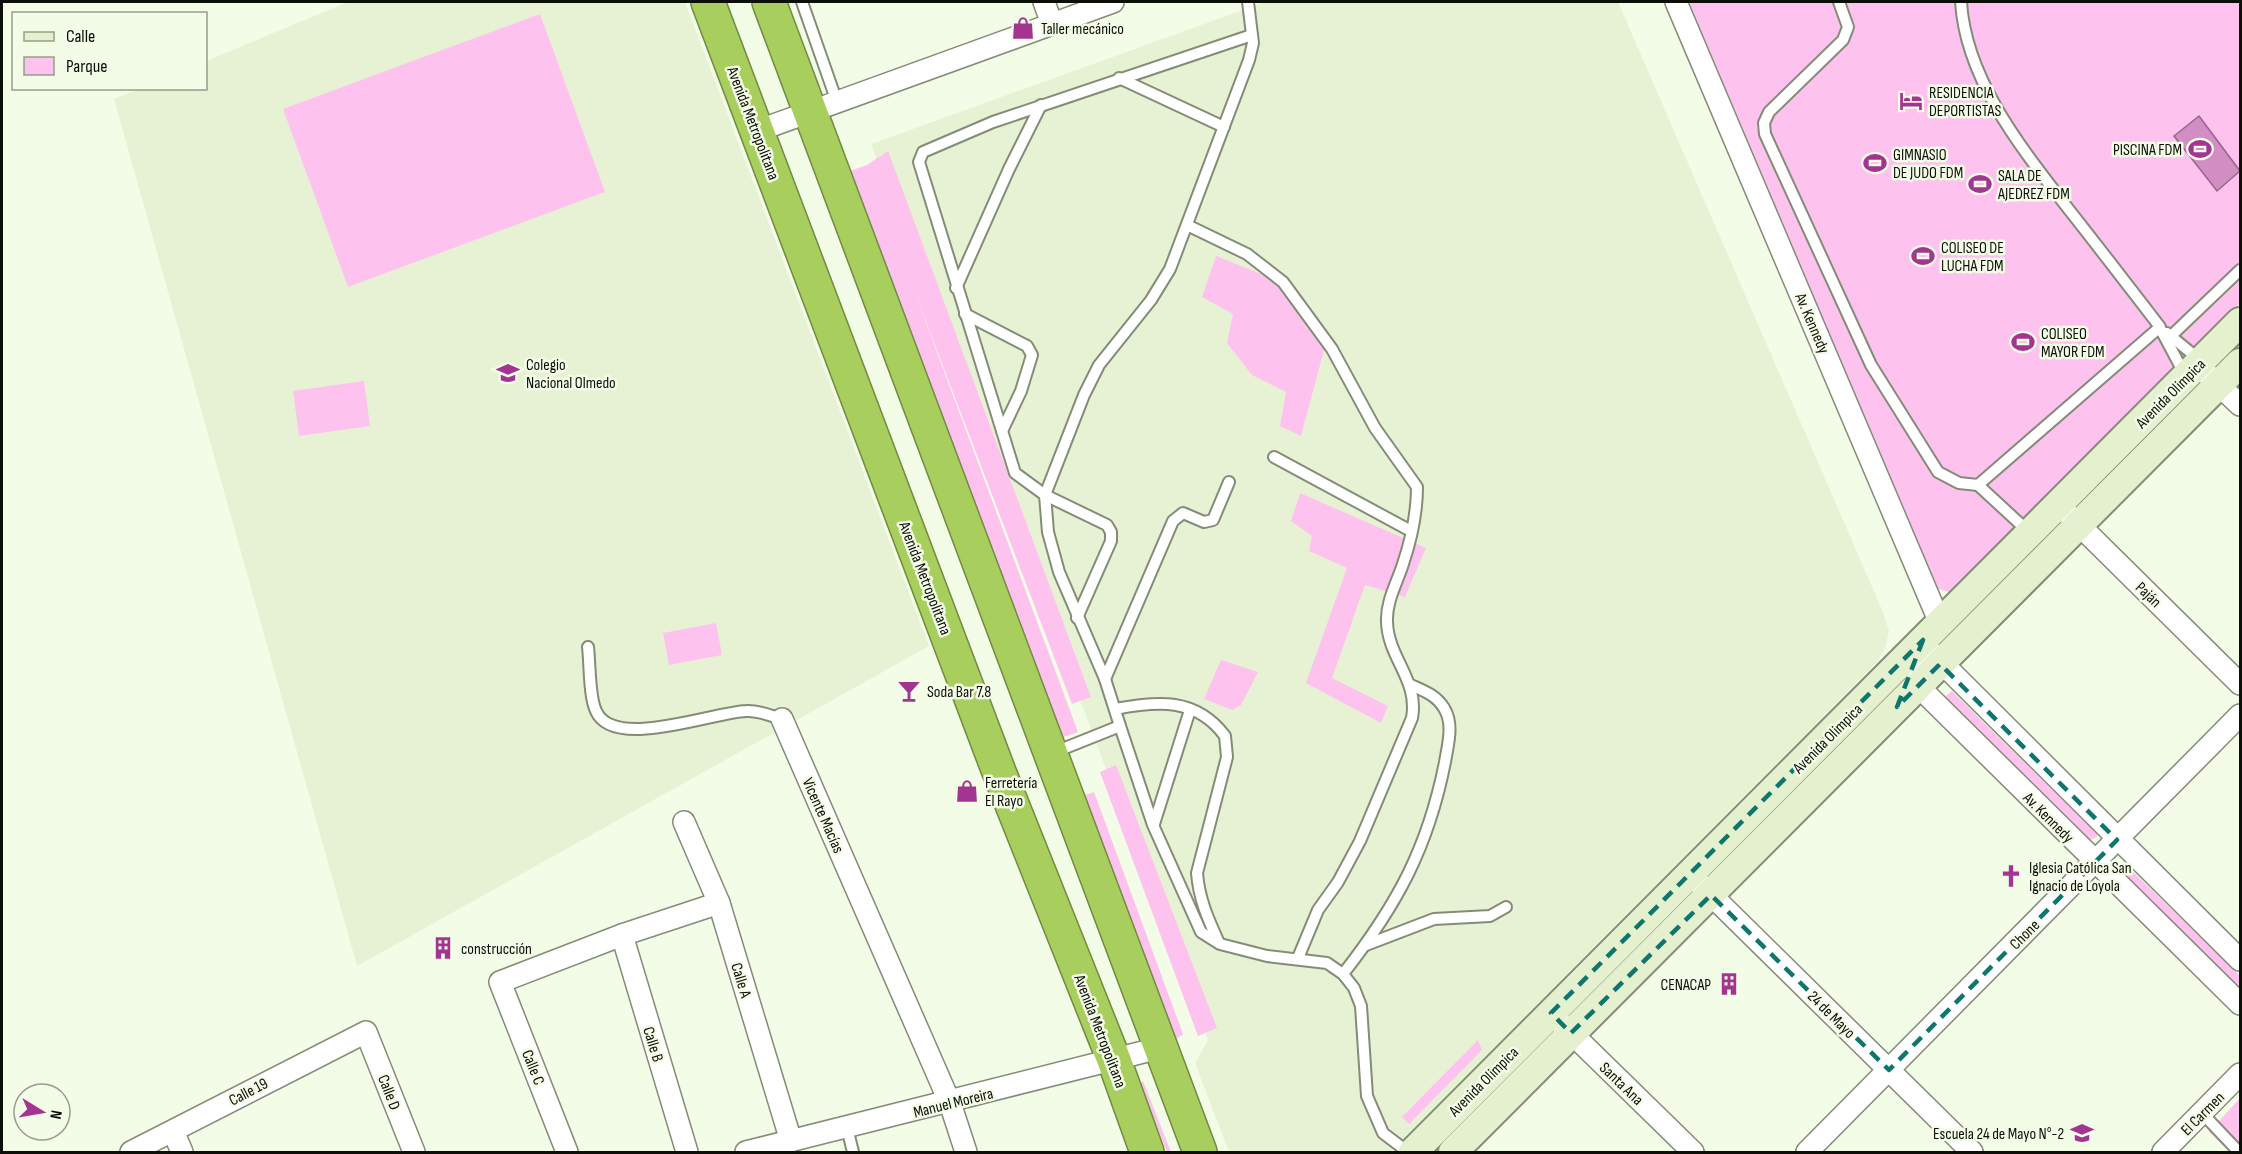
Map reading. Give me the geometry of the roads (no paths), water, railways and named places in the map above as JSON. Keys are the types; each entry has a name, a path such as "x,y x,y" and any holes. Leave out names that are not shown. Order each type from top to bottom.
{"highway":[{"name":"Avenida Metropolitana","path":"708,2 999,772 1114,1060 1147,1152"},
{"path":"770,2 824,106 1050,755 1200,1152"}],"street":[{"path":"1044,2 1052,24"},
{"path":"757,131 1113,2"},
{"name":"Av. Kennedy","path":"1676,2 1932,632 1940,664 2241,960"},
{"name":"Avenida Olimpica","path":"1413,1152 1691,876 2241,322"},
{"name":"Avenida Olimpica","path":"1453,1152 2241,363"},
{"path":"2195,368 2219,384 2241,405"},
{"name":"Paján","path":"2058,505 2241,684"},
{"path":"1918,686 1915,667 1932,632"},
{"name":"Av. Kennedy","path":"1918,686 2094,862 2241,1004"},
{"name":"Chone","path":"1807,1152 2241,715"},
{"name":"Vicente Macías","path":"782,719 950,1103 966,1152"},
{"name":"Calle A","path":"684,822 719,903 791,1141"},
{"name":"24 de Mayo","path":"1691,876 1972,1152"},
{"path":"622,935 719,903"},
{"name":"Calle C","path":"567,1152 500,982 622,935"},
{"name":"Calle B","path":"622,935 687,1152"},
{"name":"Santa Ana","path":"1551,1013 1693,1152"},
{"name":"Calle 19","path":"131,1152 366,1032"},
{"name":"Calle D","path":"366,1032 414,1152"},
{"name":"Manuel Moreira","path":"746,1152 950,1103 1159,1048"},
{"name":"El Carmen","path":"2163,1152 2241,1074"},
{"path":"173,1131 182,1152"}],"lane":[{"path":"802,2 824,106"},
{"path":"1248,2 1252,35 1249,60 1224,127 1170,269 1150,300 1099,365 1084,395 1045,495 1048,532 1059,572 1105,679 1153,825 1190,913 1201,932 1220,944 1267,956 1327,963 1344,974 1354,988 1361,1006 1365,1081 1370,1105 1383,1133 1408,1152"},
{"path":"1839,2 1848,27 1843,40 1769,112 1764,123 1765,134 1870,365 1938,472 1959,483 1978,485 2030,533"},
{"path":"1961,2 1962,15 1979,73 2009,132 2160,327 2195,368"},
{"path":"1077,618 1111,541 1111,532 1107,525 1045,495 1015,472 956,288 919,162 922,152 993,122 1252,35"},
{"path":"1119,78 1224,127"},
{"path":"956,288 1009,169 1041,105"},
{"path":"1186,225 1247,254 1282,282 1300,303 1332,349 1375,428 1417,487 1412,531 1404,562 1388,604 1387,624 1403,672 1411,685 1413,709 1408,731 1360,841 1338,882 1318,910 1298,958"},
{"path":"2171,336 2241,270"},
{"path":"965,314 1027,346 1032,355 1021,391 1002,431"},
{"path":"1978,485 2160,327"},
{"path":"2160,327 2171,336 2195,368"},
{"path":"1274,457 1412,531"},
{"path":"1105,679 1173,521 1183,513 1204,522 1213,520 1229,482"},
{"name":"Vicente Macías","path":"588,647 595,710 602,720 617,727 637,729 667,726 747,711 782,719"},
{"path":"1344,974 1397,899 1416,862 1437,802 1451,732 1445,709 1432,694 1411,685"},
{"path":"1115,709 1155,702 1190,710 1220,729 1227,744 1227,757 1197,873 1198,891 1205,913 1220,944"},
{"path":"1153,825 1190,710"},
{"path":"1050,755 1120,726"},
{"path":"1366,945 1434,919 1490,916 1506,908"},
{"path":"2202,1113 2239,1152"},
{"path":"847,1128 853,1152"}],"place":[{"name":"Taller mecánico","path":"1023,28"},
{"name":"RESIDENCIA DEPORTISTAS","path":"1911,101"},
{"name":"PISCINA FDM","path":"2200,149"},
{"name":"GIMNASIO DE JUDO FDM","path":"1875,163"},
{"name":"SALA DE AJEDREZ FDM","path":"1980,184"},
{"name":"COLISEO DE LUCHA FDM","path":"1923,256"},
{"name":"COLISEO MAYOR FDM","path":"2023,342"},
{"name":"Colegio Nacional Olmedo","path":"508,373"},
{"name":"Soda Bar 7.8","path":"909,691"},
{"name":"Ferretería El Rayo","path":"967,791"},
{"name":"Iglesia Católica San Ignacio de Loyola","path":"2011,876"},
{"name":"construcción","path":"443,948"},
{"name":"CENACAP","path":"1729,984"},
{"name":"Escuela 24 de Mayo N°-2","path":"2082,1133"}]}
